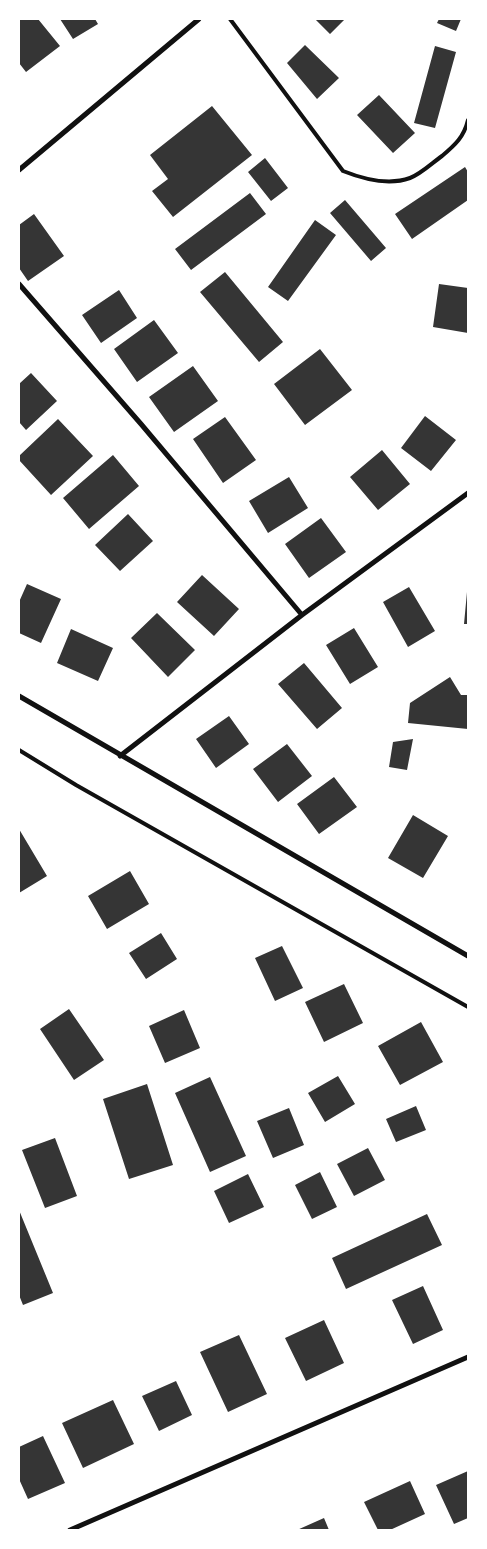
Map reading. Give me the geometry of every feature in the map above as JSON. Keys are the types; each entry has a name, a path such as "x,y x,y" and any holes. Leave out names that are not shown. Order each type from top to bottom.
{"street":[{"path":"19,170 199,19"},
{"path":"19,284 141,424 302,615"},
{"path":"120,756 302,615 468,493"},
{"path":"19,696 468,956"},
{"path":"70,1530 468,1357"}],"lane":[{"path":"230,19 343,171 359,178 394,181 411,178 454,146 465,132 468,120"},
{"path":"19,750 76,785 468,1007"}],"building":[{"path":"19,19 38,19 60,46 26,72 19,63"},
{"path":"60,19 95,19 98,24 73,39"},
{"path":"315,19 345,19 330,34"},
{"path":"439,19 461,19 456,31 437,23"},
{"path":"305,45 339,78 317,99 287,63"},
{"path":"435,46 456,52 435,128 414,123"},
{"path":"379,95 415,133 393,153 357,115"},
{"path":"212,106 252,155 173,217 152,191 168,179 150,155"},
{"path":"265,158 288,188 271,201 248,172"},
{"path":"465,167 468,172 468,200 412,239 395,214"},
{"path":"250,193 266,214 191,270 175,249"},
{"path":"345,200 386,248 371,261 330,213"},
{"path":"34,214 64,256 28,281 19,268 19,225"},
{"path":"315,220 336,235 288,301 268,287"},
{"path":"225,272 283,342 259,362 200,292"},
{"path":"439,284 468,288 468,333 433,327"},
{"path":"119,290 137,318 101,343 82,315"},
{"path":"154,320 178,353 137,382 114,349"},
{"path":"320,349 352,390 305,425 274,384"},
{"path":"193,366 218,401 174,432 149,397"},
{"path":"31,373 57,401 26,430 19,422 19,384"},
{"path":"425,416 456,440 431,471 401,448"},
{"path":"225,417 256,460 223,483 193,439"},
{"path":"58,419 93,456 51,495 19,460 19,456"},
{"path":"382,450 410,484 378,510 350,477"},
{"path":"113,455 139,486 89,529 63,498"},
{"path":"289,477 308,508 268,533 249,501"},
{"path":"128,514 153,541 120,571 95,545"},
{"path":"321,518 346,552 309,578 285,544"},
{"path":"202,575 239,609 214,636 177,602"},
{"path":"27,584 61,599 41,643 19,633 19,602"},
{"path":"409,587 435,631 408,647 383,602"},
{"path":"467,592 468,624 464,624"},
{"path":"157,613 195,650 168,677 131,638"},
{"path":"354,628 378,667 350,684 326,645"},
{"path":"71,629 113,648 98,681 57,663"},
{"path":"304,663 342,708 317,729 278,684"},
{"path":"450,677 461,695 468,695 468,729 408,723 410,703"},
{"path":"229,716 249,744 216,768 196,739"},
{"path":"413,739 407,770 389,767 393,742"},
{"path":"287,744 312,776 278,802 253,769"},
{"path":"334,777 357,807 319,834 297,804"},
{"path":"413,815 448,836 423,878 388,858"},
{"path":"19,829 47,876 19,893"},
{"path":"130,871 149,904 107,929 88,896"},
{"path":"161,933 177,959 146,979 129,953"},
{"path":"282,946 303,988 275,1001 255,958"},
{"path":"344,984 363,1023 324,1042 305,1002"},
{"path":"69,1009 104,1060 74,1080 40,1029"},
{"path":"184,1010 200,1048 165,1063 149,1026"},
{"path":"421,1022 443,1062 400,1085 378,1046"},
{"path":"338,1076 355,1104 325,1122 308,1093"},
{"path":"210,1077 246,1156 210,1172 175,1093"},
{"path":"147,1084 173,1165 129,1179 103,1099"},
{"path":"416,1106 426,1130 396,1142 386,1119"},
{"path":"289,1108 304,1145 273,1158 257,1121"},
{"path":"55,1138 77,1196 45,1208 22,1150"},
{"path":"368,1148 385,1180 354,1196 337,1164"},
{"path":"320,1172 337,1207 312,1219 295,1185"},
{"path":"248,1174 264,1207 229,1223 214,1191"},
{"path":"19,1210 53,1293 23,1305 19,1295"},
{"path":"427,1214 442,1245 346,1289 332,1258"},
{"path":"423,1286 443,1330 413,1344 392,1300"},
{"path":"324,1320 344,1363 306,1381 285,1338"},
{"path":"239,1335 267,1394 228,1412 200,1352"},
{"path":"176,1381 192,1415 159,1431 142,1396"},
{"path":"113,1400 134,1444 83,1468 62,1423"},
{"path":"43,1436 65,1483 28,1499 19,1479 19,1447"},
{"path":"468,1471 468,1518 454,1524 436,1485"},
{"path":"410,1481 425,1514 390,1530 378,1530 364,1502"},
{"path":"324,1518 329,1530 297,1530"}]}
